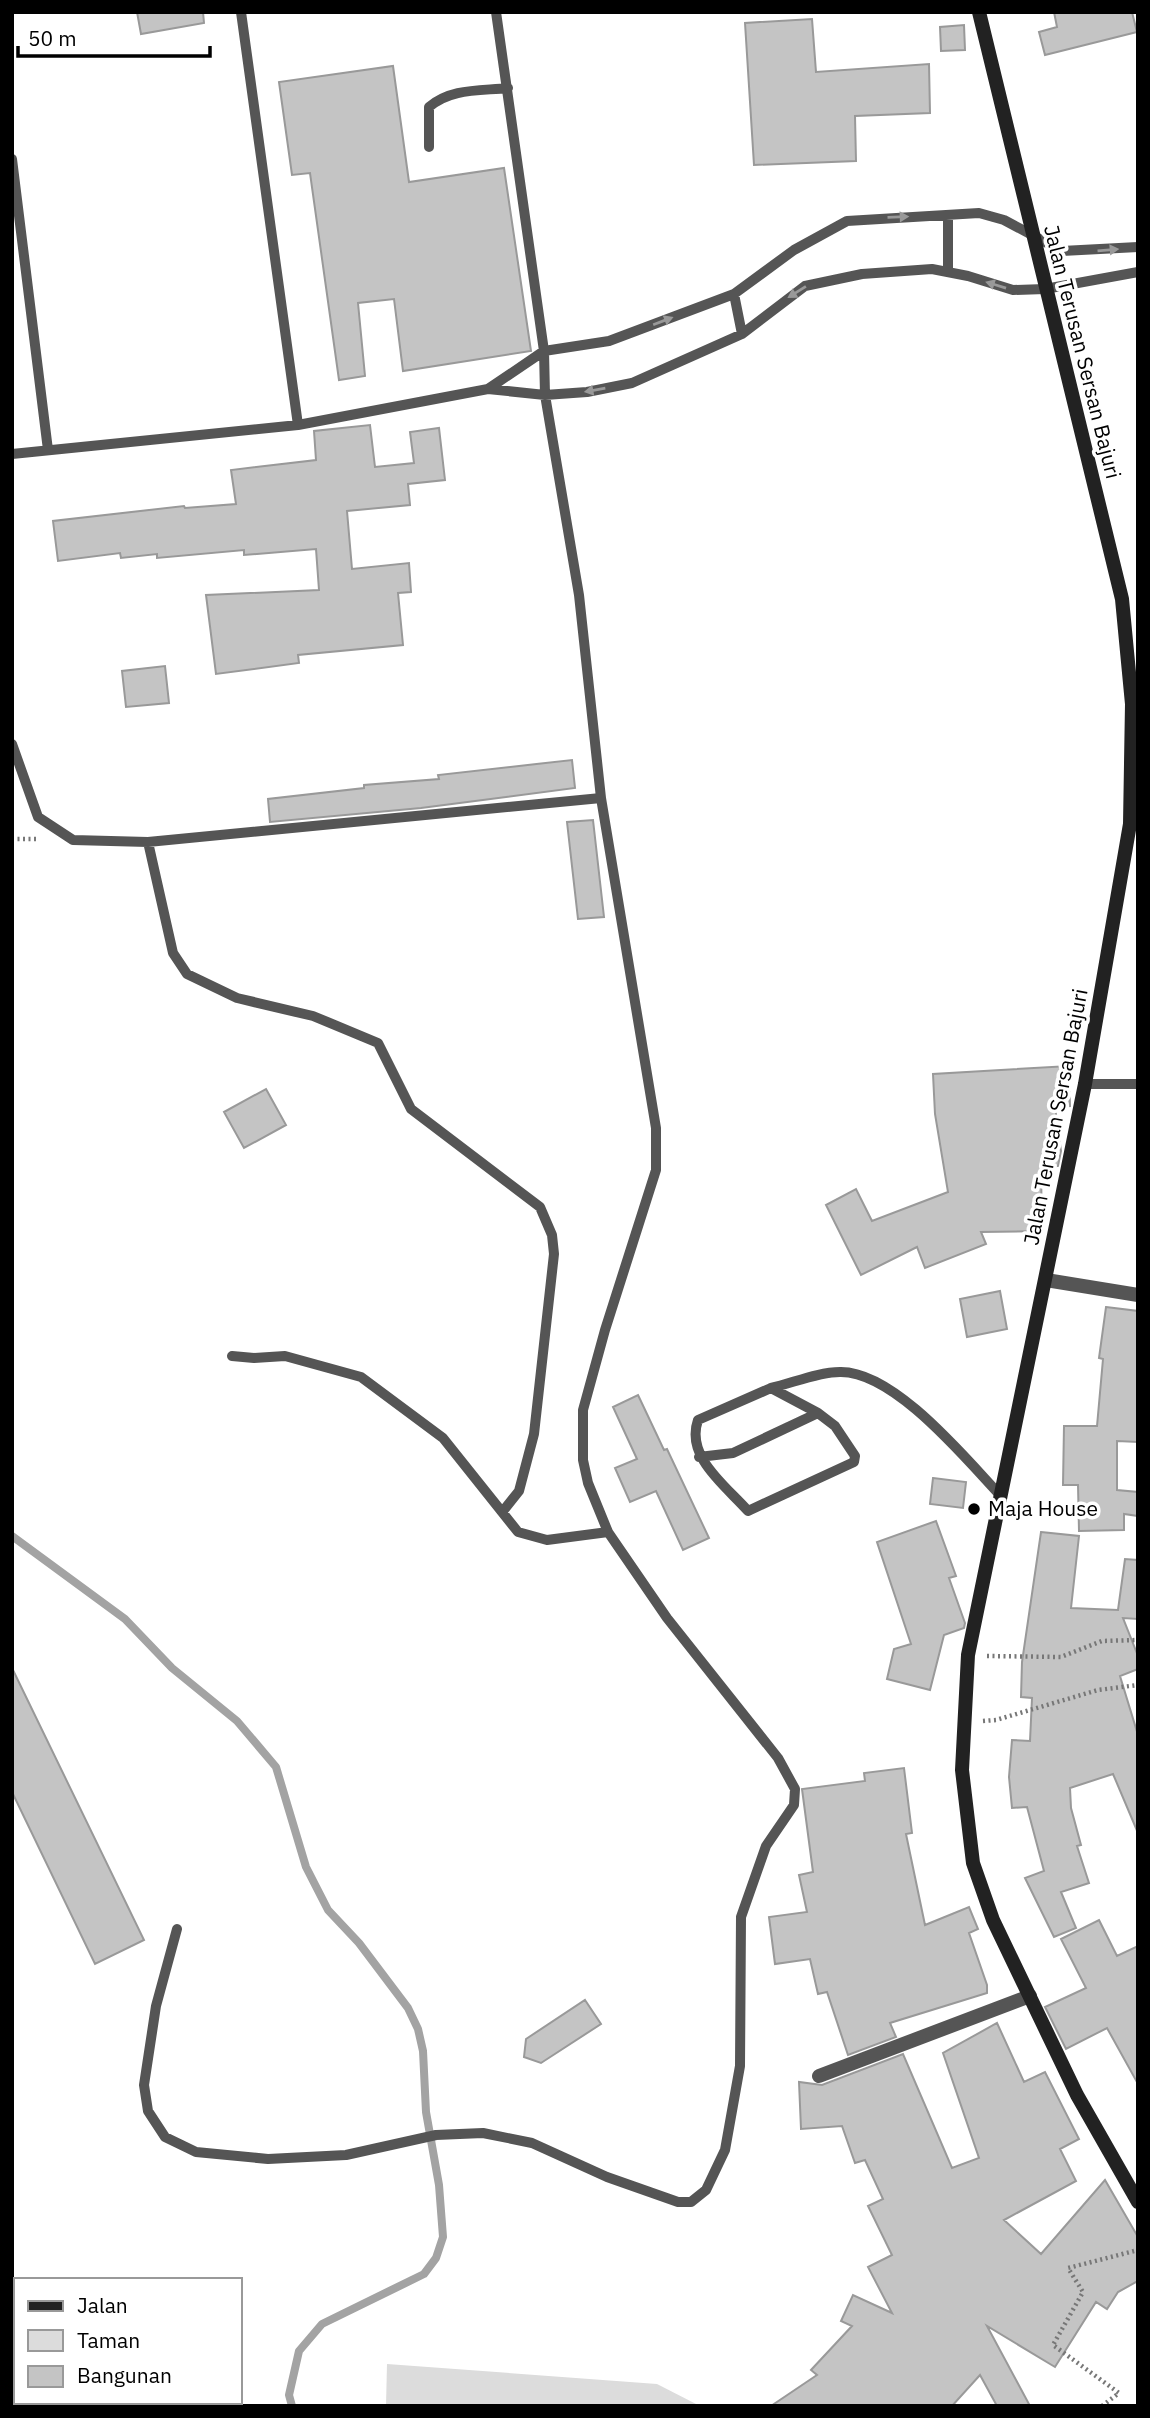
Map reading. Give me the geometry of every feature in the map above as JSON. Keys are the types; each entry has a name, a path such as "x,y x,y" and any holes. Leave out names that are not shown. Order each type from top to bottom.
{"main road":[{"name":"Jalan Terusan Sersan Bajuri","path":"979,12 1122,599 1132,704 1130,824 1085,1084 968,1655 961,1770 973,1863 993,1920 1077,2095 1138,2202"}],"street":[{"path":"1045,1280 1138,1295"},
{"path":"819,2076 1030,1996"}],"lane":[{"path":"241,12 298,425"},
{"path":"177,1929 156,2006 145,2085 148,2110 165,2137 196,2152 268,2159 346,2155 436,2135 483,2133 532,2143 607,2177 678,2202 691,2202 706,2190 725,2150 740,2066 741,1917 766,1846 794,1805 795,1788 778,1758 667,1618 608,1532 588,1483 583,1460 583,1410 656,1170 656,1128 600,798 579,595 545,395 544,351 496,12"},
{"path":"429,147 429,107 439,99 452,94 508,88"},
{"path":"12,159 48,450"},
{"path":"488,389 544,351 610,341 734,294 794,250 847,221 979,213 992,216 1062,250 1138,247"},
{"path":"948,215 948,272"},
{"path":"12,454 298,425 488,389 545,395 587,392 632,383 742,334 805,286 862,274 918,269 948,272 1013,290 1045,289 1138,272"},
{"path":"734,294 742,334"},
{"path":"12,744 38,817 73,840 148,842 600,798"},
{"path":"148,842 173,953 187,974 237,998 313,1016 378,1043 411,1109 540,1207 552,1235 554,1254 534,1434 519,1491 503,1511"},
{"path":"1085,1084 1138,1084"},
{"path":"232,1356 285,1356 361,1377 443,1438 518,1532 531,1538 547,1540 608,1532"},
{"path":"771,1388 818,1413 843,1436 855,1456 854,1462 748,1511 699,1457 694,1432 698,1420 771,1388 838,1372 864,1377 903,1399 926,1418 1000,1495"},
{"path":"699,1457 733,1453 818,1413"}],"path":[{"path":"968,1655 1061,1657 1102,1641 1138,1640"},
{"path":"965,1721 996,1720 1098,1690 1138,1685"},
{"path":"1102,2406 1119,2393 1053,2345 1083,2292 1069,2268 1138,2250"}],"green space":[{"path":"387,2364 657,2384 700,2406 386,2406"}],"building":[{"path":"137,12 203,12 204,23 141,34"},
{"path":"1054,12 1132,12 1137,32 1045,55 1039,32 1057,27"},
{"path":"812,19 816,72 929,64 930,113 855,116 856,161 754,165 745,23"},
{"path":"964,25 965,50 941,51 940,27"},
{"path":"393,66 409,182 504,168 531,351 403,371 394,299 358,303 365,376 339,380 310,173 292,175 279,82"},
{"path":"370,425 375,467 414,463 410,432 439,428 445,480 408,484 410,505 347,511 352,569 409,563 411,592 398,593 403,645 298,655 299,663 216,674 206,595 319,590 316,549 244,555 244,550 157,558 157,554 121,558 120,553 58,561 53,521 184,506 236,504 231,470 316,460 314,431"},
{"path":"165,666 169,703 126,707 122,671"},
{"path":"572,760 575,788 421,808 270,822 268,799 364,788 364,785 439,779 438,775"},
{"path":"593,820 604,917 578,919 567,822"},
{"path":"1069,1066 1070,1106 1055,1107 1061,1151 1058,1166 1041,1169 1042,1231 981,1232 986,1244 925,1268 917,1247 861,1275 826,1205 856,1189 872,1221 948,1192 935,1114 933,1074"},
{"path":"266,1089 286,1125 244,1148 224,1112"},
{"path":"1000,1291 1007,1329 967,1337 960,1299"},
{"path":"1106,1307 1138,1311 1138,1442 1117,1441 1117,1490 1138,1492 1138,1516 1124,1514 1124,1530 1079,1531 1078,1485 1063,1485 1064,1426 1097,1426 1103,1359 1099,1358"},
{"path":"638,1395 709,1538 683,1550 656,1491 630,1502 615,1468 637,1459 613,1407"},
{"path":"933,1478 966,1482 963,1508 930,1504"},
{"path":"936,1521 956,1576 949,1578 965,1623 964,1628 944,1635 930,1690 887,1679 894,1649 911,1644 877,1542"},
{"path":"1041,1532 1079,1536 1071,1608 1118,1610 1125,1559 1138,1560 1138,1619 1123,1618 1138,1656 1138,1669 1120,1676 1138,1735 1138,1833 1113,1774 1070,1788 1071,1808 1081,1845 1077,1846 1089,1883 1061,1892 1076,1928 1054,1937 1025,1878 1044,1871 1027,1807 1012,1808 1009,1777 1012,1740 1030,1741 1032,1698 1021,1697 1022,1662"},
{"path":"12,1668 144,1940 95,1964 12,1792"},
{"path":"904,1768 912,1833 906,1834 925,1925 969,1907 978,1929 969,1933 987,1985 987,1993 890,2023 896,2037 848,2055 827,1992 818,1994 810,1959 775,1964 769,1917 807,1912 799,1875 813,1872 802,1789 865,1781 864,1773"},
{"path":"1099,1920 1117,1956 1138,1946 1138,2084 1107,2028 1066,2049 1045,2007 1086,1988 1061,1939"},
{"path":"585,2000 601,2024 541,2063 524,2057 526,2039"},
{"path":"997,2023 1024,2082 1045,2072 1079,2139 1060,2149 1076,2181 1004,2220 1041,2254 1105,2180 1138,2237 1138,2281 1118,2292 1107,2309 1096,2302 1055,2367 987,2326 1030,2406 997,2406 980,2375 952,2406 771,2406 817,2375 811,2370 852,2326 841,2321 853,2295 892,2313 868,2267 892,2255 868,2206 883,2199 865,2160 855,2163 842,2126 801,2129 799,2082 822,2085 903,2054 952,2168 979,2158 943,2053"}],"waterway":[{"path":"12,1536 125,1619 172,1668 237,1721 276,1767 306,1867 328,1910 359,1943 408,2008 418,2029 423,2051 426,2112 439,2185 443,2237 436,2258 424,2274 322,2324 299,2351 289,2395 292,2406"}],"place":[{"name":"Maja House","path":"974,1509"}]}
